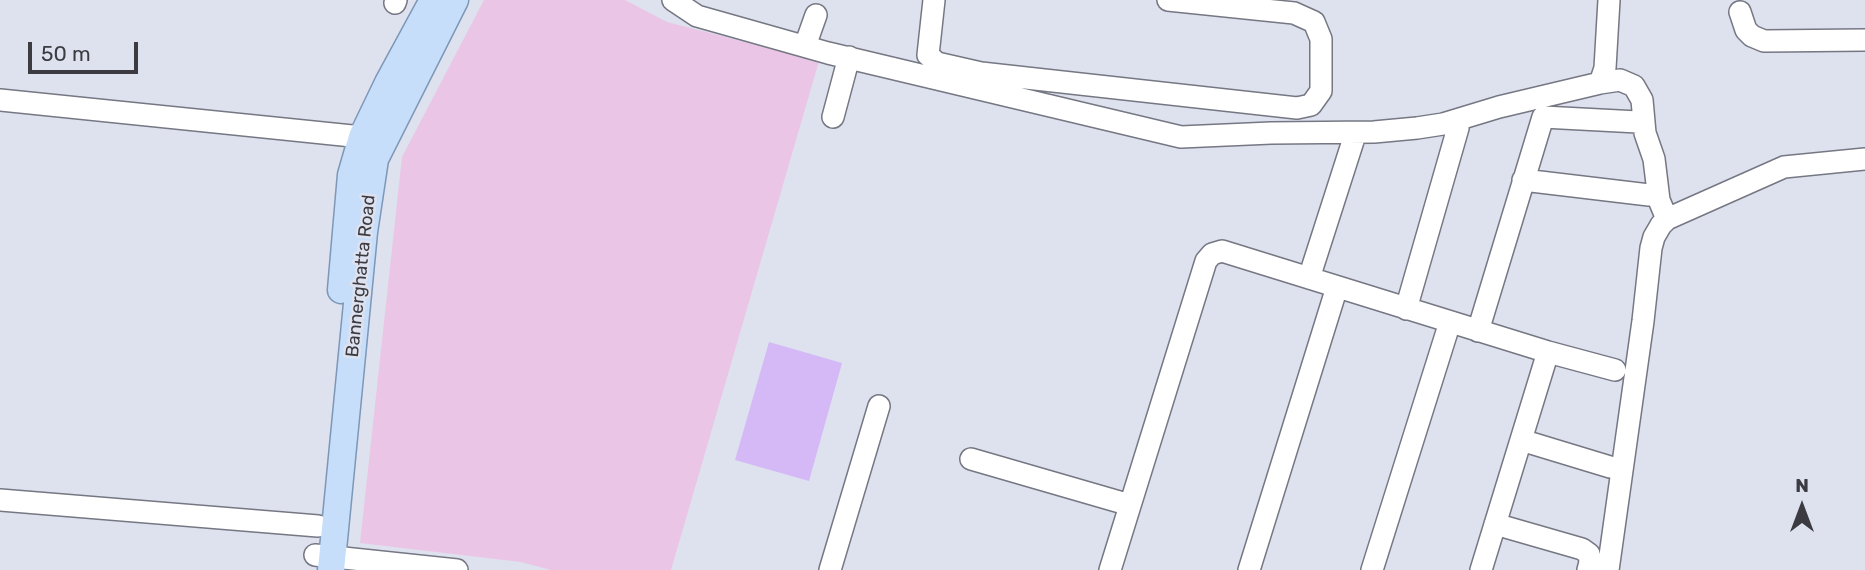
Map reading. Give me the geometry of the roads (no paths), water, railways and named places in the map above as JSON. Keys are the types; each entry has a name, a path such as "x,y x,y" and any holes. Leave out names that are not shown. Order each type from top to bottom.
{"main road":[{"name":"Bannerghatta Road","path":"323,563 318,526 351,175 362,137 433,0"},
{"name":"Bannerghatta Road","path":"323,563 374,159 455,0"}],"street":[{"path":"673,0 696,16 806,46 1181,136 1374,132 1417,128 1620,80 1629,83 1640,94 1646,133 1654,159 1659,200 1667,219"},
{"path":"934,0 928,55 936,63 981,73 1297,108 1311,105 1321,91 1321,38 1314,22 1294,13 1168,0"},
{"path":"1600,83 1605,68 1609,0"},
{"path":"1740,12 1746,30 1764,41 1865,40"},
{"path":"806,46 816,15"},
{"path":"833,117 849,57"},
{"path":"0,100 362,137"},
{"path":"1478,331 1543,117 1638,122"},
{"path":"1406,309 1458,128"},
{"path":"1309,278 1353,141"},
{"path":"1608,570 1654,237 1667,219 1784,167 1865,159"},
{"path":"1523,180 1649,195"},
{"path":"1110,570 1206,261 1212,254 1222,251 1478,331 1615,370"},
{"path":"1249,570 1337,287"},
{"path":"1372,570 1450,322"},
{"path":"1481,570 1548,352"},
{"path":"830,570 879,406"},
{"path":"1521,440 1610,467"},
{"path":"971,459 1130,505"},
{"path":"0,500 318,526"},
{"path":"1495,524 1582,549 1589,554 1588,570"},
{"path":"323,563 457,570"}]}
